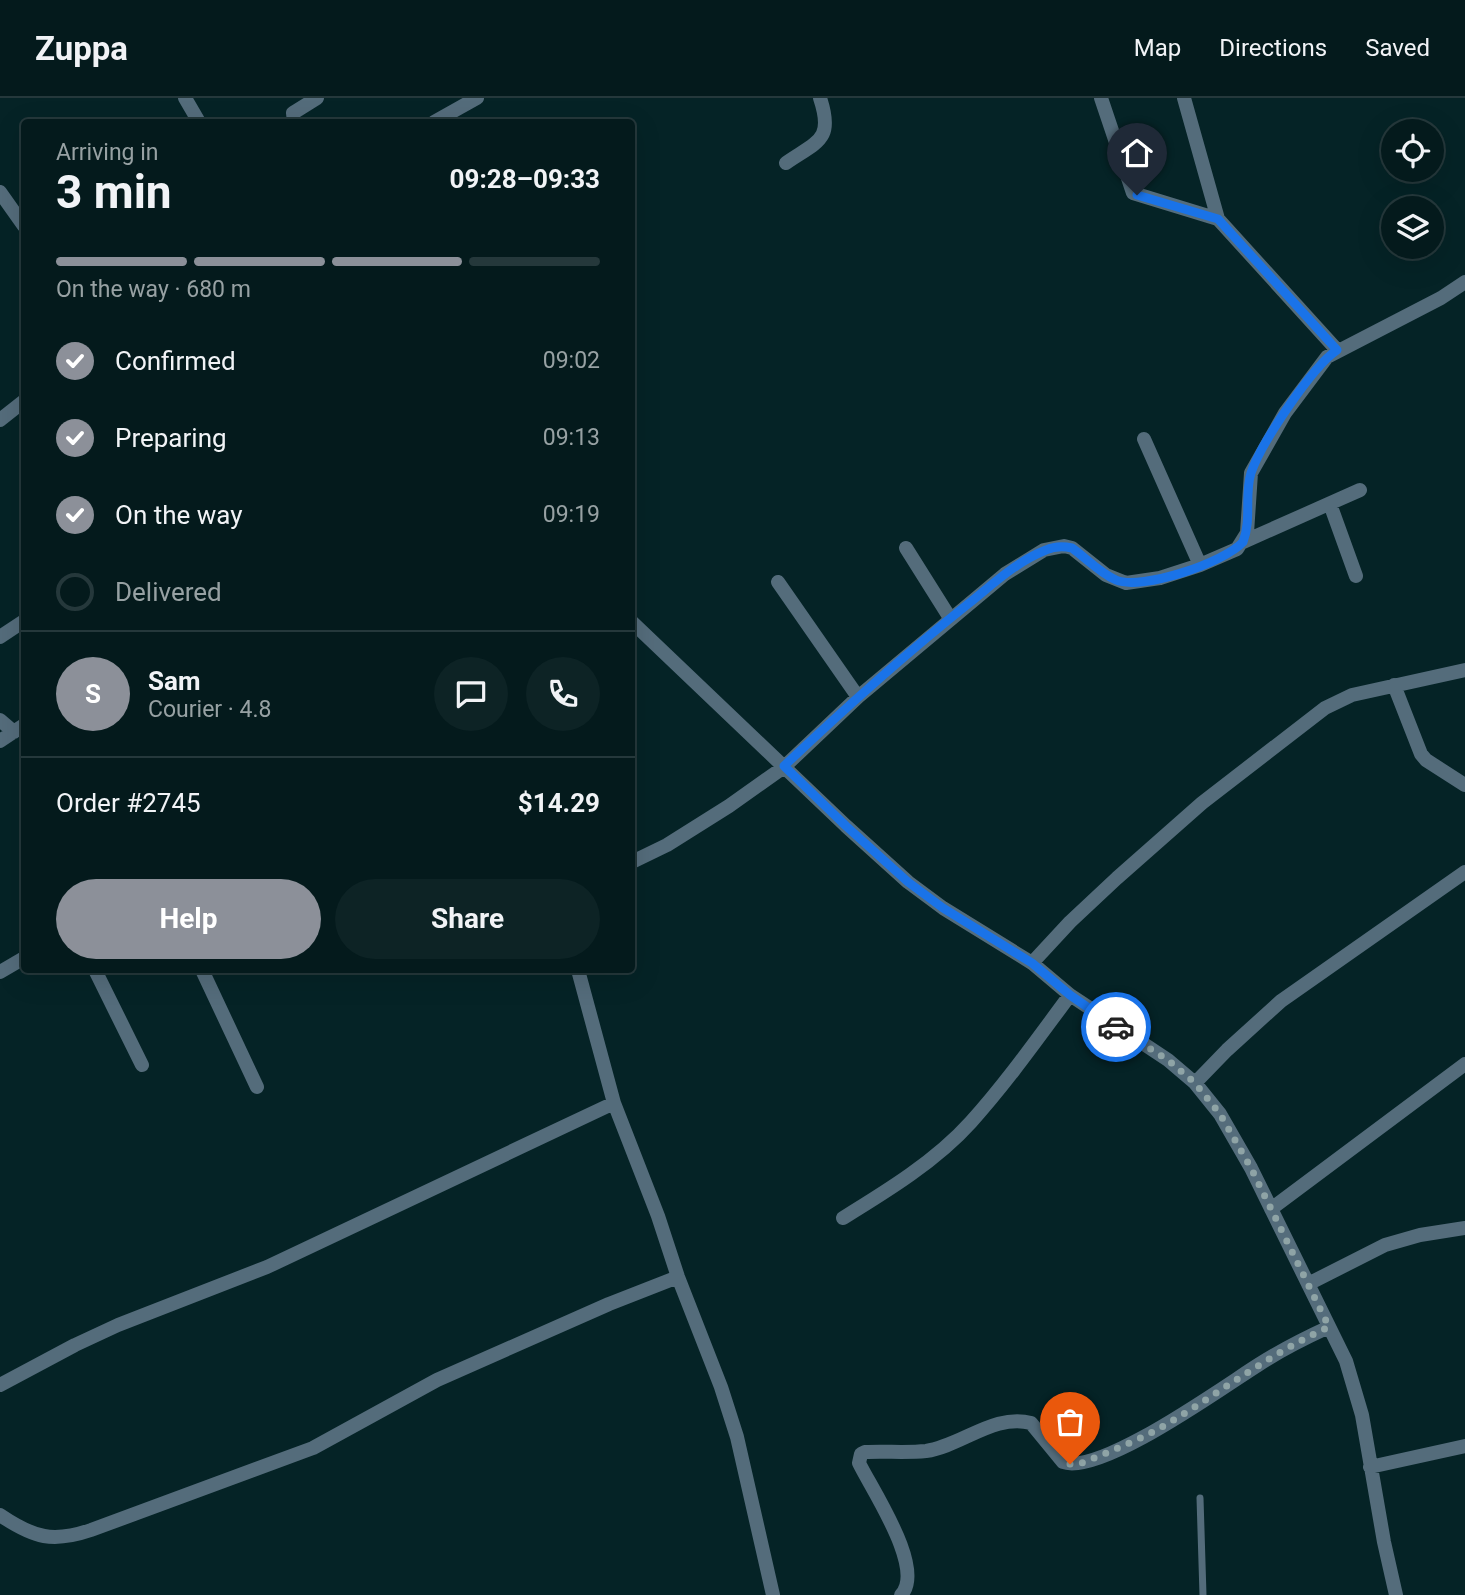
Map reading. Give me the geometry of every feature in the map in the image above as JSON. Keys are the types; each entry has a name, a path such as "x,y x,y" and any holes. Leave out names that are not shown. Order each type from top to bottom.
{"street":[{"path":"185,98 197,119"},
{"path":"294,119 295,112 317,98"},
{"path":"439,119 477,98"},
{"path":"786,163 822,136 827,129 820,98"},
{"path":"1101,98 1133,193 1218,219"},
{"path":"1184,98 1218,219 1337,350"},
{"path":"0,192 21,222"},
{"path":"1243,542 1249,517 1251,473 1284,412 1311,375 1337,350 1415,312 1465,282"},
{"path":"0,420 21,403"},
{"path":"1144,439 1200,565"},
{"path":"635,860 678,839 784,766 858,697 950,618 1005,574 1044,550 1054,547 1072,548 1106,575 1126,583 1160,578 1227,555 1243,542 1360,490"},
{"path":"1330,504 1356,576"},
{"path":"906,548 950,618"},
{"path":"778,582 858,697"},
{"path":"0,638 21,623"},
{"path":"635,625 908,882 943,908 1032,963 1070,995 1168,1060 1195,1083 1220,1114 1271,1209 1354,1383 1396,1595"},
{"path":"1032,963 1070,922 1202,803 1336,701 1465,670"},
{"path":"1394,685 1421,754 1465,785"},
{"path":"0,720 19,729"},
{"path":"0,741 19,729"},
{"path":"1195,1083 1281,1001 1465,872"},
{"path":"0,972 21,960"},
{"path":"96,973 142,1065"},
{"path":"203,973 257,1087"},
{"path":"579,973 614,1103 721,1387 737,1437 773,1595"},
{"path":"843,1218 933,1157 970,1124 1070,995"},
{"path":"1271,1209 1465,1064"},
{"path":"0,1385 118,1325 267,1267 614,1103"},
{"path":"1308,1284 1385,1245 1420,1235 1465,1228"},
{"path":"0,1516 22,1529 52,1538 68,1538 91,1530 313,1448 437,1380 609,1304 678,1277"},
{"path":"901,1595 908,1582 899,1539 859,1463 861,1454 926,1451 1000,1424 1024,1421 1031,1423 1063,1462 1079,1464 1171,1422 1259,1364 1301,1339 1329,1327"},
{"path":"1370,1467 1465,1446"}],"lane":[{"path":"1200,1498 1203,1595"}],"way so far":[{"path":"1070,1464 1079,1464 1141,1438 1171,1422 1301,1339 1329,1327 1251,1168 1220,1114 1195,1083 1168,1060 1116,1027"}],"route":[{"path":"1116,1027 1070,995 1032,963 943,908 908,882 784,766 858,697 950,618 1005,574 1044,550 1063,546 1072,548 1106,575 1126,583 1138,583 1227,555 1243,542 1249,517 1251,473 1259,456 1284,412 1311,375 1337,350 1218,219 1137,195"}]}
